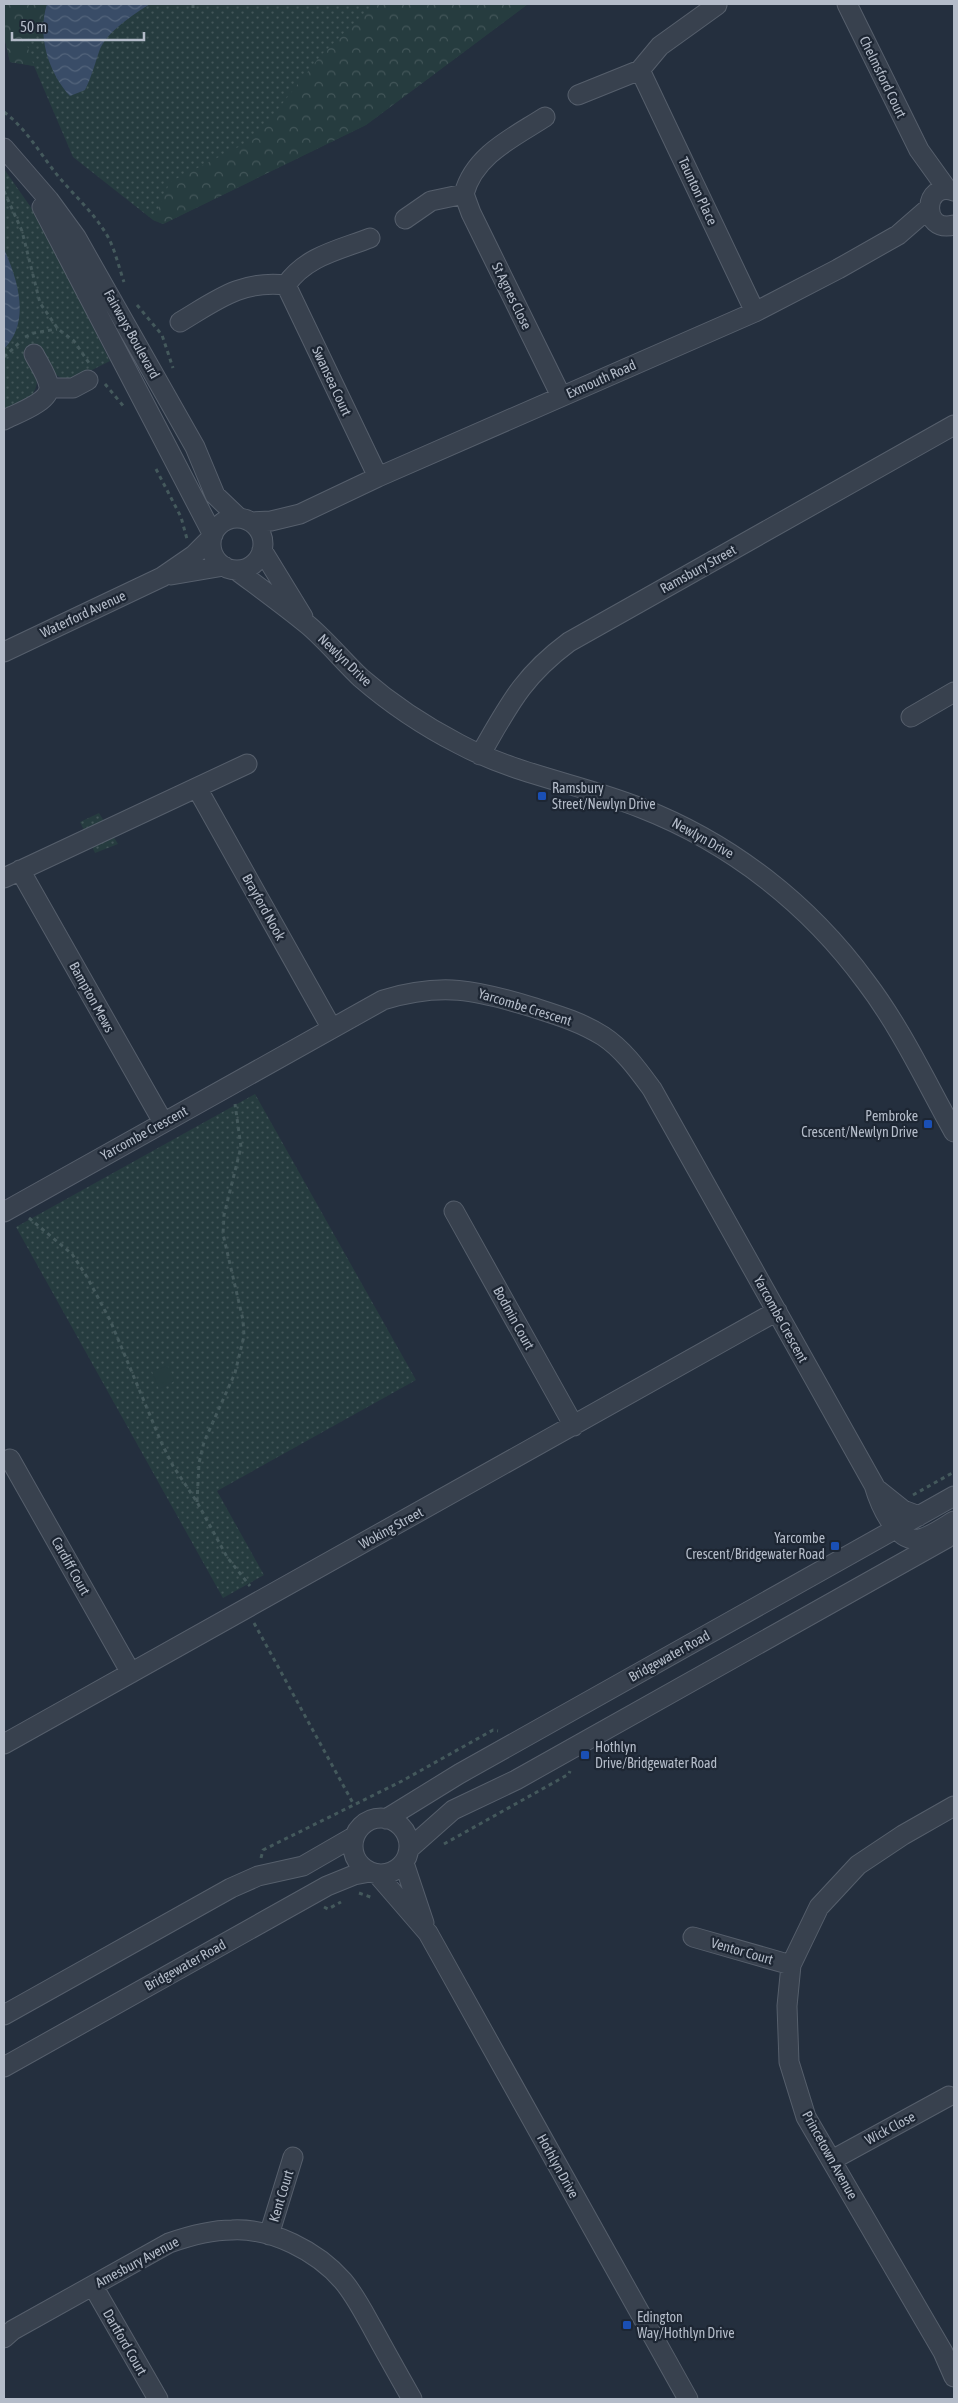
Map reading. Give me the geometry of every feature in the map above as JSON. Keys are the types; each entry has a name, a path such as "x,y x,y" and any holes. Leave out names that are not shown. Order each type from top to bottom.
{"street":[{"name":"Chelmsford Court","path":"847,4 919,150 944,212"},
{"path":"578,95 640,70 660,46 717,6"},
{"name":"Taunton Place","path":"640,70 755,312"},
{"path":"405,219 431,201 464,194 467,181 482,161 545,117"},
{"name":"Fairways Boulevard","path":"8,152 49,200 76,237 195,447 215,495 245,520"},
{"name":"Fairways Boulevard","path":"8,152 47,216 212,536"},
{"name":"St Agnes Close","path":"464,194 471,213 561,396"},
{"name":"Exmouth Road","path":"245,520 271,521 300,514 378,477 755,312 944,212"},
{"path":"180,322 223,296 244,287 266,283 286,285 299,269 312,260 370,238"},
{"name":"Swansea Court","path":"286,285 378,477"},
{"path":"4,420 42,400 48,393 49,388 34,354"},
{"path":"49,388 73,388 95,380"},
{"name":"Ramsbury Street","path":"480,755 515,694 527,678 541,664 569,642 954,425"},
{"name":"Exmouth Road","path":"262,546 300,514"},
{"path":"245,520 261,535 262,546 253,564 230,568 213,554 212,536 223,522 245,520"},
{"name":"Waterford Avenue","path":"4,652 162,577 194,555 212,536"},
{"name":"Newlyn Drive","path":"262,546 309,626"},
{"name":"Waterford Avenue","path":"162,577 230,568"},
{"name":"Newlyn Drive","path":"230,568 309,626 379,692 427,726 480,755 541,778 606,796 666,818 721,847 769,881 822,929 867,983 884,1009 954,1132"},
{"path":"911,717 954,692"},
{"path":"197,788 247,764"},
{"name":"Bampton Mews","path":"163,1122 12,874 197,788"},
{"name":"Brayford Nook","path":"197,788 331,1027"},
{"name":"Yarcombe Crescent","path":"4,1212 331,1027 383,1000 425,990 450,989 472,991 496,996 567,1018 604,1037 621,1051 652,1089 874,1485 879,1502 895,1529"},
{"name":"Bodmin Court","path":"454,1211 574,1426"},
{"name":"Woking Street","path":"4,1744 777,1311"},
{"name":"Cardiff Court","path":"10,1459 131,1673"},
{"name":"Yarcombe Crescent","path":"874,1485 895,1505 919,1516"},
{"name":"Bridgewater Road","path":"386,1819 465,1770 954,1496"},
{"path":"895,1529 907,1536 920,1539 954,1521"},
{"path":"355,1836 353,1845 357,1861 373,1873 392,1872 438,1822 467,1802 522,1777 954,1534"},
{"name":"Princetown Avenue","path":"954,1806 903,1835 858,1865 819,1907 791,1964 786,2006 789,2062 806,2117 949,2349 954,2377"},
{"path":"4,2015 231,1888 258,1876 303,1866 355,1836 367,1822 386,1819 401,1826 409,1841 407,1856"},
{"name":"Hothlyn Drive","path":"407,1856 428,1933"},
{"name":"Bridgewater Road","path":"4,2067 327,1886 354,1875 373,1873"},
{"name":"Hothlyn Drive","path":"373,1873 428,1933 688,2399"},
{"name":"Ventor Court","path":"693,1937 791,1964"},
{"name":"Wick Close","path":"832,2160 949,2096"},
{"name":"Kent Court","path":"269,2235 293,2156"},
{"name":"Amesbury Avenue","path":"4,2338 13,2330 168,2243 194,2235 232,2230 269,2235 296,2245 319,2259 342,2280 355,2298 412,2399"},
{"name":"Dartford Court","path":"93,2286 158,2399"}],"path":[{"path":"193,4 193,12"},
{"path":"4,192 22,231 40,303 58,329"},
{"path":"95,380 119,399 129,416"},
{"path":"152,462 180,517 188,544 194,555"},
{"path":"197,1502 199,1463 204,1442 235,1373 244,1336 243,1320 224,1234 224,1215 241,1147 234,1102 226,1106"},
{"path":"36,1212 28,1216 72,1254 87,1277 126,1354 162,1444 197,1502 227,1558 250,1586"},
{"path":"895,1505 954,1472"},
{"path":"251,1617 354,1805"},
{"path":"263,1850 402,1781 493,1730"},
{"path":"438,1848 569,1774"},
{"path":"351,1896 357,1893 378,1899"},
{"path":"328,1909 345,1899"}],"green space":[{"path":"4,4 528,4 366,125 163,224 153,220 73,157 34,66 10,62 4,36"},
{"path":"4,4 47,4 44,14 26,42 34,66 10,62 4,36"},
{"path":"374,4 528,4 366,125 163,224 153,220 170,182 254,139 321,55"},
{"path":"4,169 37,216 110,361 76,378 61,378 55,374 37,377 35,390 31,395 22,403 4,411"},
{"path":"99,813 118,844 95,853 80,822"},
{"path":"255,1094 416,1380 217,1491 264,1575 223,1598 16,1227"},
{"path":"168,1366 174,1378 173,1382 159,1389 152,1371"}],"water":[{"path":"47,4 150,4 109,36 100,49 85,90 70,96 56,76 46,53 43,28"},
{"path":"4,249 14,274 20,314 12,338 4,349"}],"place":[{"name":"Ramsbury Street/Newlyn Drive","path":"542,796"},
{"name":"Pembroke Crescent/Newlyn Drive","path":"928,1124"},
{"name":"Yarcombe Crescent/Bridgewater Road","path":"835,1546"},
{"name":"Hothlyn Drive/Bridgewater Road","path":"585,1755"},
{"name":"Edington Way/Hothlyn Drive","path":"627,2325"}]}
